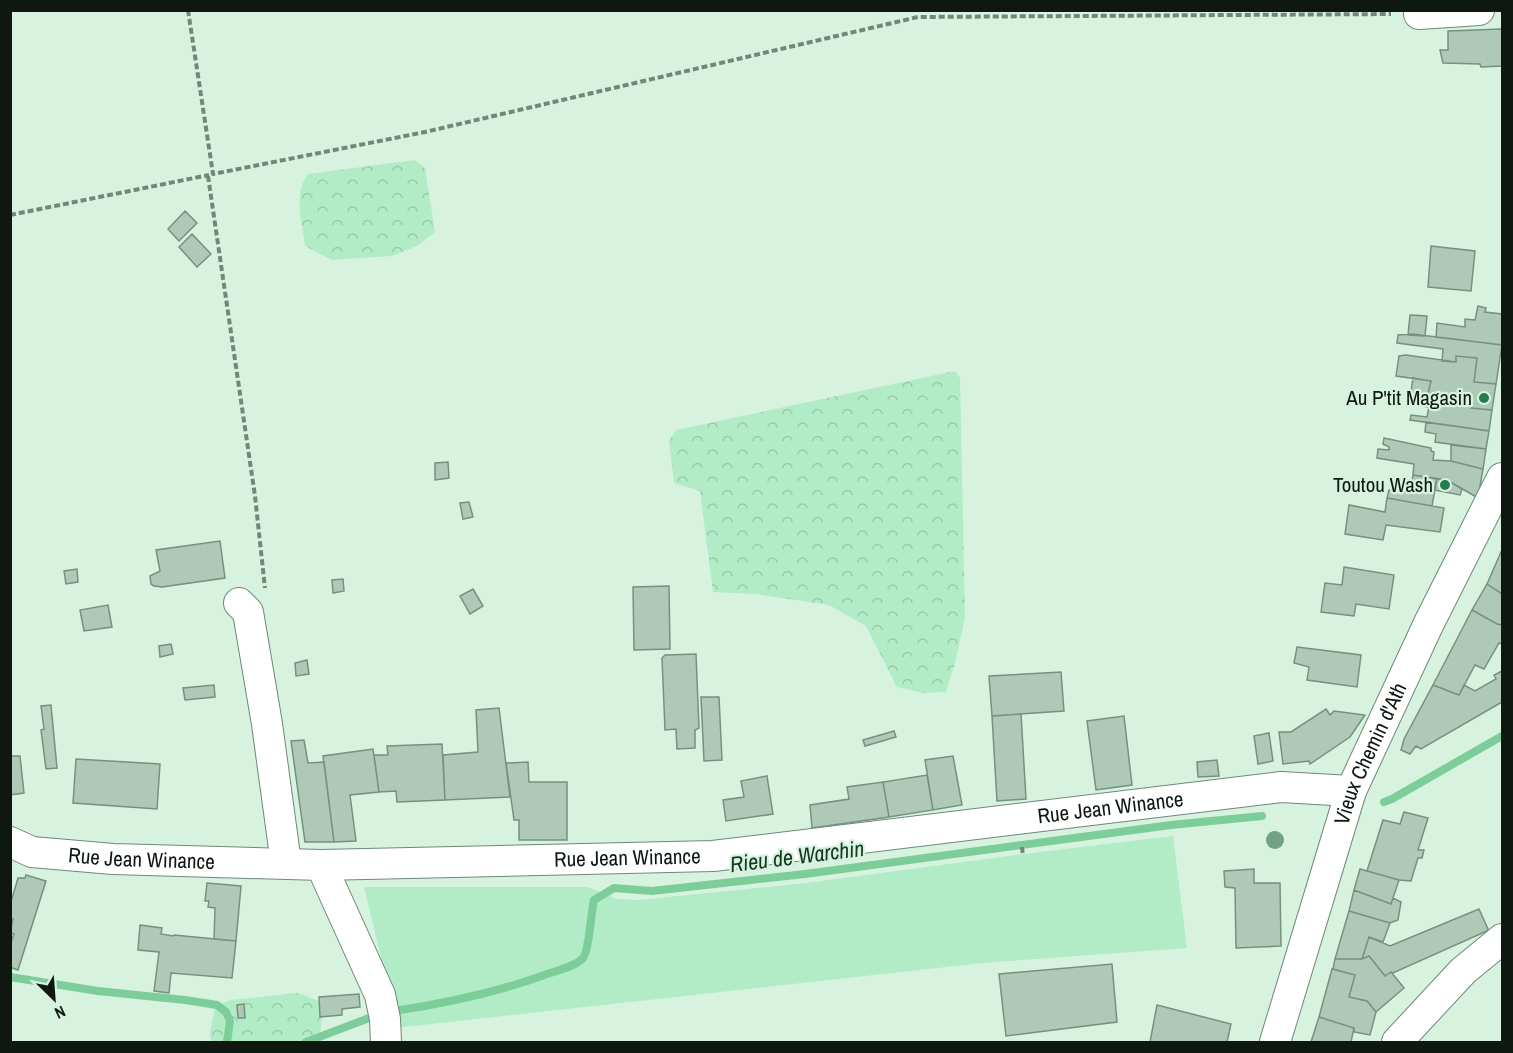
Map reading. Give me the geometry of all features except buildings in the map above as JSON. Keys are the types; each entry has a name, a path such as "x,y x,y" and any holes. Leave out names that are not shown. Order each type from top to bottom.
{"street":[{"path":"1419,14 1479,10"},
{"name":"Vieux Chemin d'Ath","path":"1275,1042 1351,791 1429,623 1503,478"},
{"path":"253,598 248,612 267,724 286,863"},
{"name":"Rue Jean Winance","path":"10,842 32,852 113,859 321,865 713,856 1281,787 1351,791"},
{"path":"321,865 380,994 387,1042"},
{"path":"1397,1042 1463,971 1503,939"}],"path":[{"path":"188,10 255,496 253,598"},
{"path":"10,215 436,129 918,17 1419,14"}],"green space":[{"path":"415,160 425,168 435,232 417,246 392,256 332,260 305,246 300,199 303,182 308,174"},
{"path":"955,371 960,378 965,618 946,692 923,693 897,687 866,626 829,605 755,594 713,592 700,491 674,483 669,441 676,430"},
{"path":"1173,836 1187,948 983,963 395,1028 394,1011 364,887 588,887 617,899 638,900 806,883"},
{"path":"298,993 319,1001 322,1017 319,1042 211,1042 210,1034 215,1006 230,1000"}],"waterway":[{"name":"Rieu de Warchin","path":"1384,802 1502,736"},
{"name":"Rieu de Warchin","path":"394,1011 512,986 576,963 585,954 594,900 614,888 652,891 805,874 1171,825 1262,816"},
{"name":"Rieu de Warchin","path":"10,977 98,991 217,1005 226,1012 230,1021 227,1042"},
{"name":"Rieu de Warchin","path":"306,1042 377,1015"}],"place":[{"name":"Au P'tit Magasin","path":"1484,398"},
{"name":"Toutou Wash","path":"1445,485"}]}
